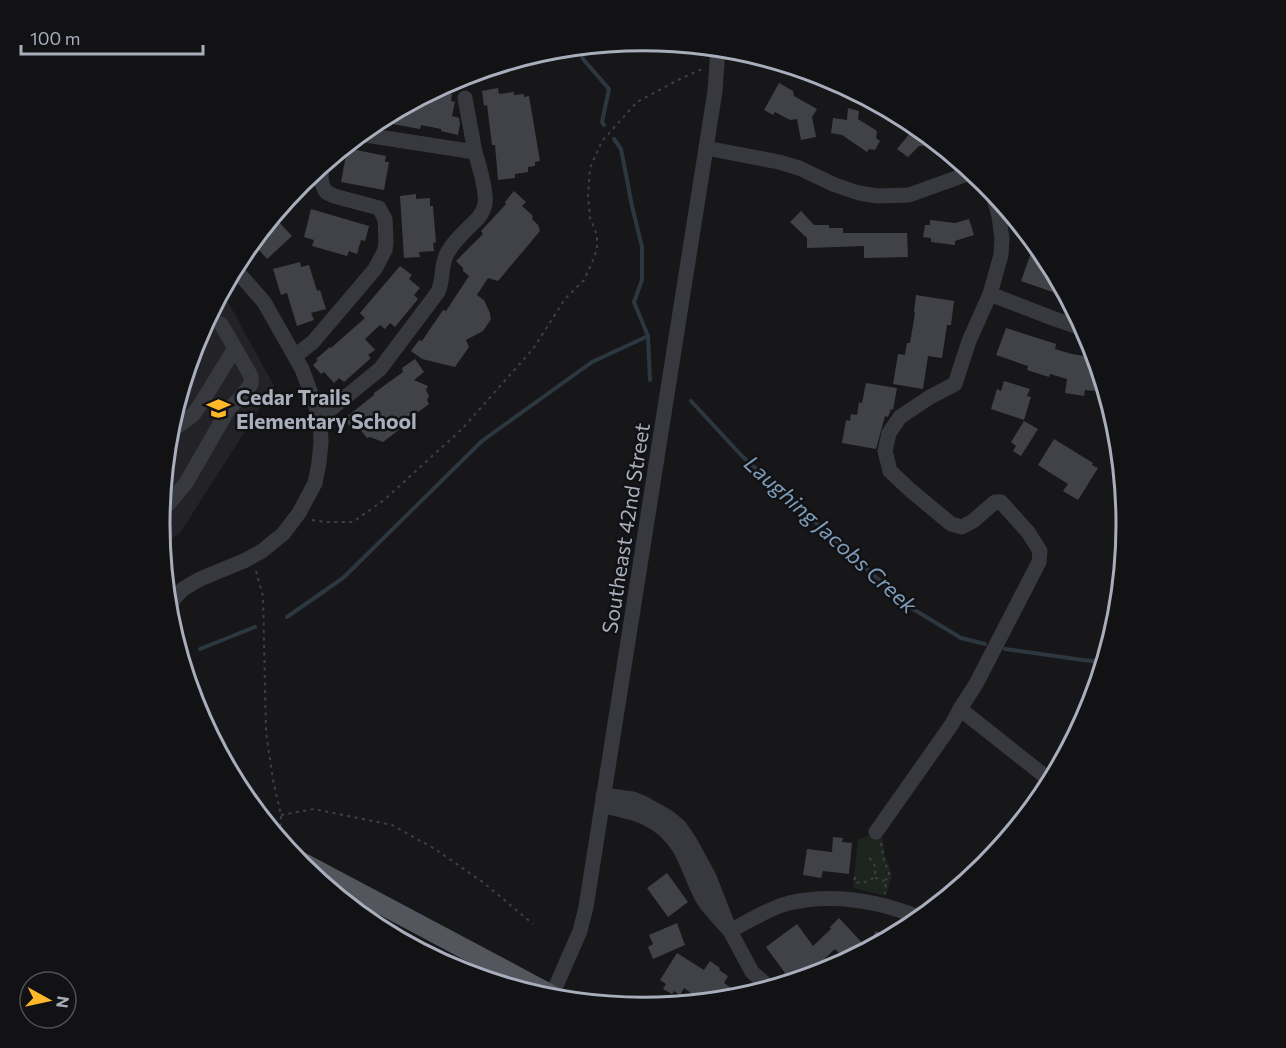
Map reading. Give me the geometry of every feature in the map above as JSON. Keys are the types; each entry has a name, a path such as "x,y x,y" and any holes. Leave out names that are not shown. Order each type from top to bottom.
{"main road":[{"path":"326,875 530,983"}],"street":[{"name":"Southeast 42nd Street","path":"559,989 584,915 706,148 718,57"},
{"path":"320,418 380,369 438,292 445,258 449,250 483,212 485,196 465,98"},
{"path":"373,136 475,153"},
{"path":"706,148 779,162 799,168 835,185 877,196 909,195 963,176"},
{"path":"295,356 313,342 339,312 375,269 385,250 385,219 379,208 334,196 326,192 320,179"},
{"path":"877,831 952,724 976,684 1039,562 1040,551 1028,532 1001,502 995,502 973,521 962,527 951,524 890,471 885,451 889,433 900,417 955,384 969,341 990,294 1001,255 1002,239 998,211"},
{"path":"176,597 183,589 200,579 262,551 283,534 299,513 315,483 321,442 320,418 295,356 264,302 241,275"},
{"path":"990,294 1071,324"},
{"path":"171,501 186,483 228,410 251,384 251,376 222,324"},
{"path":"181,424 193,415 236,348"},
{"path":"960,709 1043,776"},
{"path":"603,801 633,800 645,804 679,826 709,878 730,931 752,972 763,982"},
{"path":"730,931 787,903 827,898 858,900 910,914"}],"path":[{"path":"311,520 353,522 384,500 462,429 532,349 565,298 584,279 597,249 597,235 590,218 588,196 590,168 602,141 637,102 715,57"},
{"path":"254,565 263,596 266,732 281,815 280,827"},
{"path":"281,815 314,809 392,825 435,849 484,883 533,924"},
{"path":"877,831 889,873 884,881 884,896"},
{"path":"869,858 875,866 874,877"},
{"path":"855,877 854,882 861,883 874,877"},
{"path":"874,877 884,881"}],"shaded area":[{"name":"Cedar Trails Elementary School","path":"227,300 274,386 180,533 170,539 171,493 179,432 195,372"},
{"path":"882,834 885,855 892,875 886,896 853,888 858,839"},
{"path":"398,929 447,954 406,934"}],"building":[{"path":"779,83 793,91 794,96 817,109 812,117 816,137 801,140 797,119 790,120 775,112 773,115 764,110"},
{"path":"498,88 499,94 514,92 514,95 529,96 540,161 535,162 535,166 528,167 528,172 515,174 515,178 498,180 495,145 492,145 487,105 484,106 482,91"},
{"path":"452,94 451,101 455,102 452,116 459,118 460,124 458,135 421,125 420,129 391,124 434,100"},
{"path":"848,108 859,111 858,119 877,131 876,138 880,141 875,150 869,149 867,152 842,135 831,133 833,118 847,120"},
{"path":"910,134 926,146 919,146 908,157 897,149"},
{"path":"354,150 386,156 385,162 389,162 384,190 341,182 346,156"},
{"path":"514,191 526,202 522,206 533,216 532,219 540,231 498,281 488,278 477,295 484,300 491,319 483,331 466,340 469,347 455,367 422,359 411,351 419,340 422,341 443,310 446,311 469,276 456,261 483,234 481,231 506,204 505,202"},
{"path":"416,194 416,199 430,198 430,206 433,206 436,242 433,243 434,251 419,252 420,257 404,258 400,196"},
{"path":"311,209 369,226 365,241 361,240 357,254 349,251 347,256 312,246 314,240 304,237"},
{"path":"801,211 814,225 843,228 843,233 907,233 908,257 864,258 864,246 807,248 807,238 790,222"},
{"path":"969,219 974,235 955,241 955,245 931,242 931,238 923,237 925,225 930,225 930,220 955,223"},
{"path":"279,222 292,236 267,259 258,249"},
{"path":"1031,254 1056,293 1021,281"},
{"path":"300,262 301,267 309,265 317,291 320,290 326,309 311,313 314,320 297,326 287,293 281,295 273,269"},
{"path":"400,266 412,275 409,279 420,288 414,295 418,299 395,327 390,323 385,329 380,325 365,339 375,350 368,355 371,358 344,382 339,378 334,383 324,372 321,374 313,365 318,360 316,359 365,318 360,313"},
{"path":"916,295 954,301 951,325 947,325 942,358 928,356 923,389 893,384 898,354 905,355 907,343 910,343"},
{"path":"1006,328 1056,344 1055,349 1085,356 1097,391 1085,390 1084,396 1065,393 1067,379 1050,374 1049,377 1027,370 1028,366 996,355"},
{"path":"415,359 424,372 414,380 428,386 426,390 429,404 417,413 397,420 400,429 383,442 367,438 359,428 353,430 344,419 403,372 402,368"},
{"path":"1004,381 1030,389 1027,396 1031,397 1024,420 991,409 997,389 1001,391"},
{"path":"866,383 897,388 893,410 891,409 888,417 885,416 876,449 842,443 846,420 850,421 851,414 857,415"},
{"path":"1024,421 1038,429 1021,456 1013,451 1016,446 1011,442"},
{"path":"1054,439 1098,468 1078,500 1063,491 1068,484 1038,465"},
{"path":"833,837 843,838 842,842 852,843 849,874 823,871 821,878 803,875 807,849 832,852"},
{"path":"667,873 688,902 668,917 647,888"},
{"path":"839,918 862,943 840,954 835,949 821,962 785,975 766,947 797,924 813,946 831,929 830,927"},
{"path":"677,923 685,945 653,959 648,947 653,944 649,935"},
{"path":"677,953 704,970 710,961 728,976 724,983 732,989 692,994 684,988 680,995 663,989 666,984 660,980"}],"waterway":[{"name":"Laughing Jacobs Creek","path":"582,55 609,89 602,122 604,125"},
{"name":"Laughing Jacobs Creek","path":"614,139 621,149 642,247 642,280 634,302 648,336 650,380"},
{"path":"287,617 343,578 482,441 592,362 648,336"},
{"name":"Laughing Jacobs Creek","path":"691,401 742,456 908,606 961,638 985,644"},
{"path":"200,649 255,627"},
{"name":"Laughing Jacobs Creek","path":"1005,649 1095,661"}],"place":[{"name":"Cedar Trails Elementary School","path":"218,408"}]}
